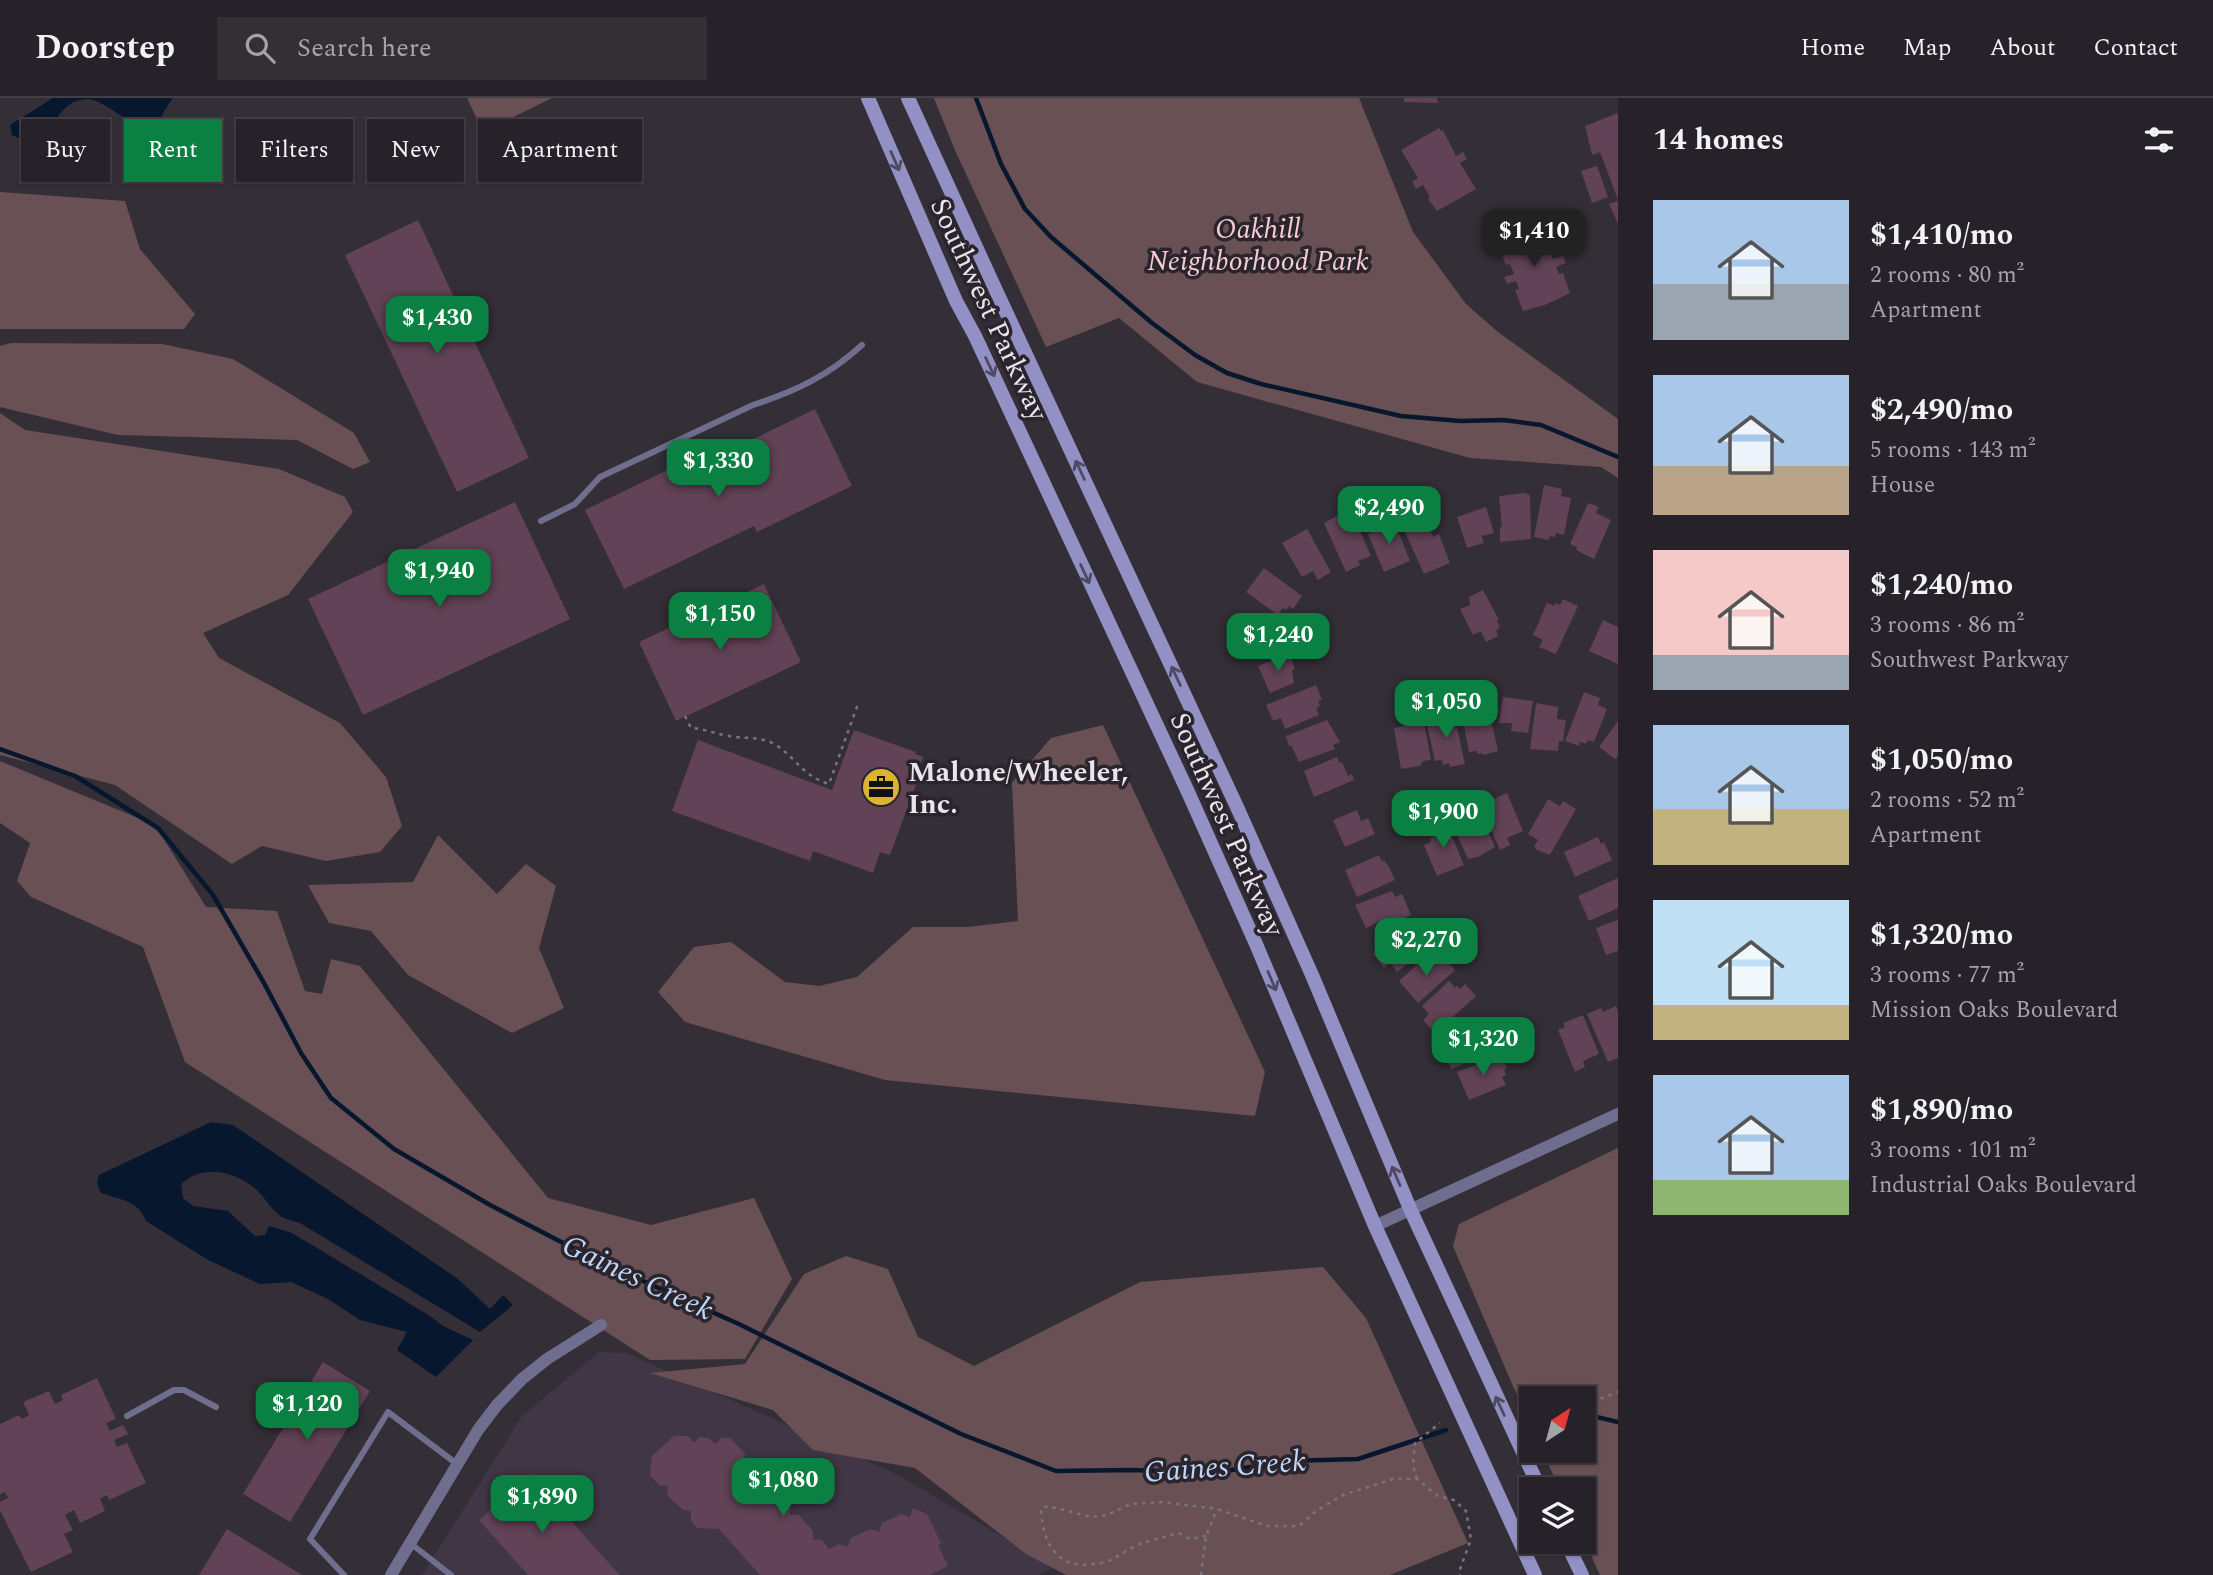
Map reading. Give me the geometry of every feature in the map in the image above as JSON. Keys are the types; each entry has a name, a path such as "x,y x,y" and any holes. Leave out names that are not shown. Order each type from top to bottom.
{"main road":[{"name":"Southwest Parkway","path":"868,98 957,301 1188,792 1256,944 1375,1226 1535,1575"},
{"name":"Southwest Parkway","path":"908,98 1237,807 1312,975 1411,1211 1534,1477"},
{"path":"1572,1554 1582,1575"}],"street":[{"path":"1375,1226 1618,1114"},
{"path":"391,1575 478,1430 517,1384 547,1359 601,1325"}],"lane":[{"path":"541,521 575,504 600,477 753,405 780,397 831,371 862,345"},
{"path":"127,1416 174,1390 184,1390 216,1407"},
{"path":"344,1575 310,1539 388,1412 457,1465"},
{"path":"410,1543 451,1575"}],"path":[{"path":"685,716 691,728 764,739 778,746 806,773 829,784 858,704"},
{"path":"1596,1400 1618,1392"},
{"path":"1440,1423 1415,1443 1413,1466 1417,1479 1438,1496 1454,1500 1466,1511 1471,1539 1458,1572 1460,1575"},
{"path":"1206,1536 1190,1539 1179,1533 1138,1544 1107,1561 1088,1566 1076,1565 1058,1558 1049,1547 1041,1509 1048,1506 1091,1517 1107,1515 1131,1504 1162,1502 1217,1509 1267,1526 1299,1526 1316,1511 1343,1495 1393,1479 1417,1479"},
{"path":"1201,1575 1206,1536 1217,1509"}],"shaded area":[{"path":"599,1352 627,1353 898,1475 1054,1567 1038,1575 422,1575 522,1416"}],"green space":[{"path":"467,98 552,98 509,119 478,119 478,121"},
{"name":"Oakhill Neighborhood Park","path":"934,98 1359,98 1413,232 1466,304 1498,332 1618,419 1618,478 1601,467 1470,458 1197,382 1119,318 1046,347 954,148"},
{"path":"0,192 125,201 140,249 195,314 184,329 0,329"},
{"path":"11,343 162,344 233,359 354,433 370,462 353,469 297,440 118,435 0,407 0,346"},
{"path":"0,413 25,430 279,469 345,497 353,512 288,595 203,633 219,658 340,723 386,777 402,826 380,852 326,861 262,846 232,864 115,785 0,755"},
{"path":"1103,725 1265,1072 1255,1116 885,1080 685,1022 658,992 694,947 731,942 785,982 819,986 857,977 913,927 968,927 1018,921 1012,783 1051,738"},
{"path":"0,761 155,825 206,907 277,911 305,991 322,994 331,959 360,966 548,1198 651,1225 754,1198 792,1279 745,1359 650,1360 185,1062 143,947 31,897 17,881 30,843 0,823"},
{"path":"438,835 497,894 526,864 556,886 539,948 564,1008 512,1033 408,975 371,931 329,923 308,885 413,882"},
{"path":"1618,1148 1618,1575 1600,1575 1590,1554 1596,1554 1596,1477 1554,1477 1548,1463 1596,1463 1596,1386 1519,1386 1519,1400 1453,1246 1459,1224"},
{"path":"846,1256 888,1269 918,1337 974,1366 1140,1282 1323,1267 1366,1318 1468,1543 1390,1575 1066,1575 1026,1554 915,1468 813,1450 773,1410 650,1373 745,1364 804,1274"}],"water":[{"path":"53,98 173,98 161,119 126,119 90,99 76,101 56,119 21,119 21,138 12,135 10,125"},
{"path":"211,1122 233,1125 458,1279 490,1309 503,1295 513,1305 480,1332 300,1223 281,1216 256,1189 235,1176 207,1172 181,1184 183,1198 193,1206 228,1211 255,1236 265,1235 269,1226 292,1233 443,1326 473,1340 436,1377 397,1350 407,1332 360,1320 328,1299 291,1282 260,1284 208,1260 146,1221 134,1205 101,1193 97,1183 99,1175"}],"building":[{"path":"1404,98 1437,98 1438,103 1404,102"},
{"path":"1618,113 1618,200 1600,152 1592,155 1585,126"},
{"path":"1439,128 1443,130 1456,156 1463,152 1467,159 1460,163 1476,189 1437,211 1428,199 1430,197 1423,185 1416,189 1412,182 1418,178 1401,150"},
{"path":"1597,166 1608,197 1592,203 1581,171"},
{"path":"1618,201 1618,224 1609,204"},
{"path":"418,220 529,458 457,492 345,255"},
{"path":"1546,227 1554,248 1549,249 1553,259 1563,256 1566,263 1556,267 1559,274 1563,273 1570,293 1545,305 1523,311 1515,290 1519,289 1516,281 1507,284 1504,277 1514,274 1510,264 1506,265 1498,245 1537,228"},
{"path":"815,409 852,486 757,532 754,526 624,589 585,510 682,463 684,468 719,451 722,454"},
{"path":"1544,485 1562,489 1561,496 1571,498 1564,535 1556,533 1555,537 1550,536 1549,540 1534,537"},
{"path":"1524,493 1530,495 1531,539 1500,542 1502,527 1499,496"},
{"path":"515,502 570,619 363,715 308,599"},
{"path":"1588,503 1599,507 1596,513 1611,520 1594,559 1570,544"},
{"path":"1486,507 1494,533 1483,536 1481,534 1484,543 1467,548 1457,517"},
{"path":"1350,509 1371,556 1358,561 1360,565 1346,572 1324,523"},
{"path":"1392,516 1410,561 1384,572 1368,534 1385,527 1382,520"},
{"path":"1427,523 1433,537 1439,534 1450,563 1424,574 1405,532"},
{"path":"1307,529 1331,572 1318,580 1313,571 1302,577 1282,543"},
{"path":"1264,568 1302,596 1293,609 1289,606 1286,610 1283,608 1278,615 1246,592"},
{"path":"764,584 801,662 676,721 639,642"},
{"path":"1483,590 1499,620 1497,621 1500,628 1496,630 1498,636 1486,642 1481,631 1473,635 1460,609 1470,605 1469,597"},
{"path":"1563,599 1578,606 1556,654 1539,647 1543,640 1533,635 1547,603 1560,605"},
{"path":"1275,619 1278,626 1281,624 1290,643 1251,660 1241,634"},
{"path":"1603,620 1618,627 1618,664 1589,651"},
{"path":"1289,653 1295,669 1292,670 1294,683 1270,693 1258,666"},
{"path":"1316,685 1322,700 1318,701 1320,706 1316,708 1319,715 1285,729 1281,718 1273,721 1266,705"},
{"path":"1584,692 1600,698 1598,705 1607,709 1594,742 1580,742 1579,746 1565,741"},
{"path":"1503,697 1533,701 1528,733 1511,731 1512,723 1499,723"},
{"path":"1536,703 1558,707 1557,719 1566,720 1563,742 1559,741 1558,751 1530,749"},
{"path":"1489,710 1498,751 1483,755 1477,754 1477,751 1469,752 1462,716"},
{"path":"1440,713 1454,713 1465,764 1450,767 1449,763 1443,765 1442,760 1435,761 1427,725 1438,723 1436,716"},
{"path":"1327,720 1340,742 1333,745 1335,749 1299,762 1286,736"},
{"path":"1618,721 1618,756 1615,759 1599,747"},
{"path":"1424,722 1431,760 1423,761 1420,766 1401,769 1394,728"},
{"path":"854,730 916,752 915,754 923,757 916,775 919,776 890,855 880,852 873,873 813,851 810,861 672,811 698,740 832,790"},
{"path":"1337,757 1348,776 1352,774 1354,780 1314,797 1304,771"},
{"path":"1507,793 1523,831 1507,838 1510,845 1500,850 1482,808"},
{"path":"1548,799 1560,806 1563,801 1576,809 1550,855 1537,850 1534,846 1538,840 1528,834"},
{"path":"1476,804 1495,847 1478,857 1468,859 1452,824 1460,820 1461,812"},
{"path":"1357,810 1361,821 1368,818 1375,834 1345,847 1333,820"},
{"path":"1445,820 1464,865 1437,876 1424,845 1434,837 1430,826"},
{"path":"1598,837 1601,844 1604,842 1612,860 1575,877 1564,852"},
{"path":"1379,855 1395,880 1357,897 1345,870"},
{"path":"1618,878 1618,908 1589,921 1578,896"},
{"path":"1392,891 1395,897 1402,894 1411,915 1383,928 1380,921 1366,928 1355,905"},
{"path":"1618,920 1618,951 1606,955 1596,928"},
{"path":"1416,922 1425,934 1421,937 1424,941 1421,943 1426,950 1397,972 1390,963 1384,968 1373,954"},
{"path":"1444,957 1455,970 1418,1003 1399,981 1424,958 1429,964 1432,962 1435,965"},
{"path":"1449,981 1455,988 1457,986 1460,989 1465,984 1476,996 1435,1033 1423,1020 1429,1014 1422,1006"},
{"path":"1616,1006 1618,1058 1608,1062 1587,1014 1601,1008 1603,1012"},
{"path":"1583,1015 1599,1054 1583,1061 1585,1067 1575,1072 1558,1030 1565,1027 1563,1023"},
{"path":"1485,1024 1494,1044 1491,1045 1493,1052 1451,1069 1447,1059 1453,1056 1446,1040"},
{"path":"1501,1055 1507,1068 1504,1070 1506,1075 1502,1077 1506,1085 1469,1100 1457,1072"},
{"path":"323,1362 370,1391 290,1522 243,1494"},
{"path":"97,1378 116,1419 106,1423 110,1431 123,1425 128,1434 114,1440 117,1447 127,1443 146,1483 109,1500 107,1495 100,1499 105,1511 80,1523 74,1510 65,1515 73,1530 64,1534 73,1552 31,1572 0,1510 0,1502 8,1498 5,1492 0,1494 0,1424 19,1415 22,1419 29,1415 23,1402 49,1391 55,1404 63,1400 61,1395"},
{"path":"674,1436 688,1436 694,1443 700,1437 709,1438 715,1444 722,1438 730,1438 745,1454 744,1463 753,1464 768,1480 767,1489 776,1490 791,1505 790,1515 799,1515 813,1531 813,1540 822,1540 829,1549 839,1544 848,1547 851,1538 870,1529 879,1532 882,1523 901,1514 910,1517 913,1508 927,1514 941,1543 938,1545 948,1566 930,1575 760,1575 719,1529 697,1528 691,1521 691,1511 683,1510 667,1495 668,1486 659,1485 650,1475 652,1456"},
{"path":"529,1474 620,1575 528,1575 479,1520"},
{"path":"227,1529 302,1575 199,1575"}],"waterway":[{"path":"976,98 1001,164 1025,209 1051,237 1152,323 1195,355 1227,373 1261,384 1401,416 1460,421 1504,420 1541,425 1618,457"},
{"name":"Gaines Creek","path":"0,749 75,776 158,828 213,895 301,1053 331,1098 394,1149 490,1205 594,1259 741,1325 961,1434 1056,1471 1213,1473 1287,1461 1358,1459 1446,1430"},
{"name":"Gaines Creek","path":"1596,1417 1618,1422"}],"place":[{"name":"Malone/Wheeler, Inc.","path":"881,787"}]}
